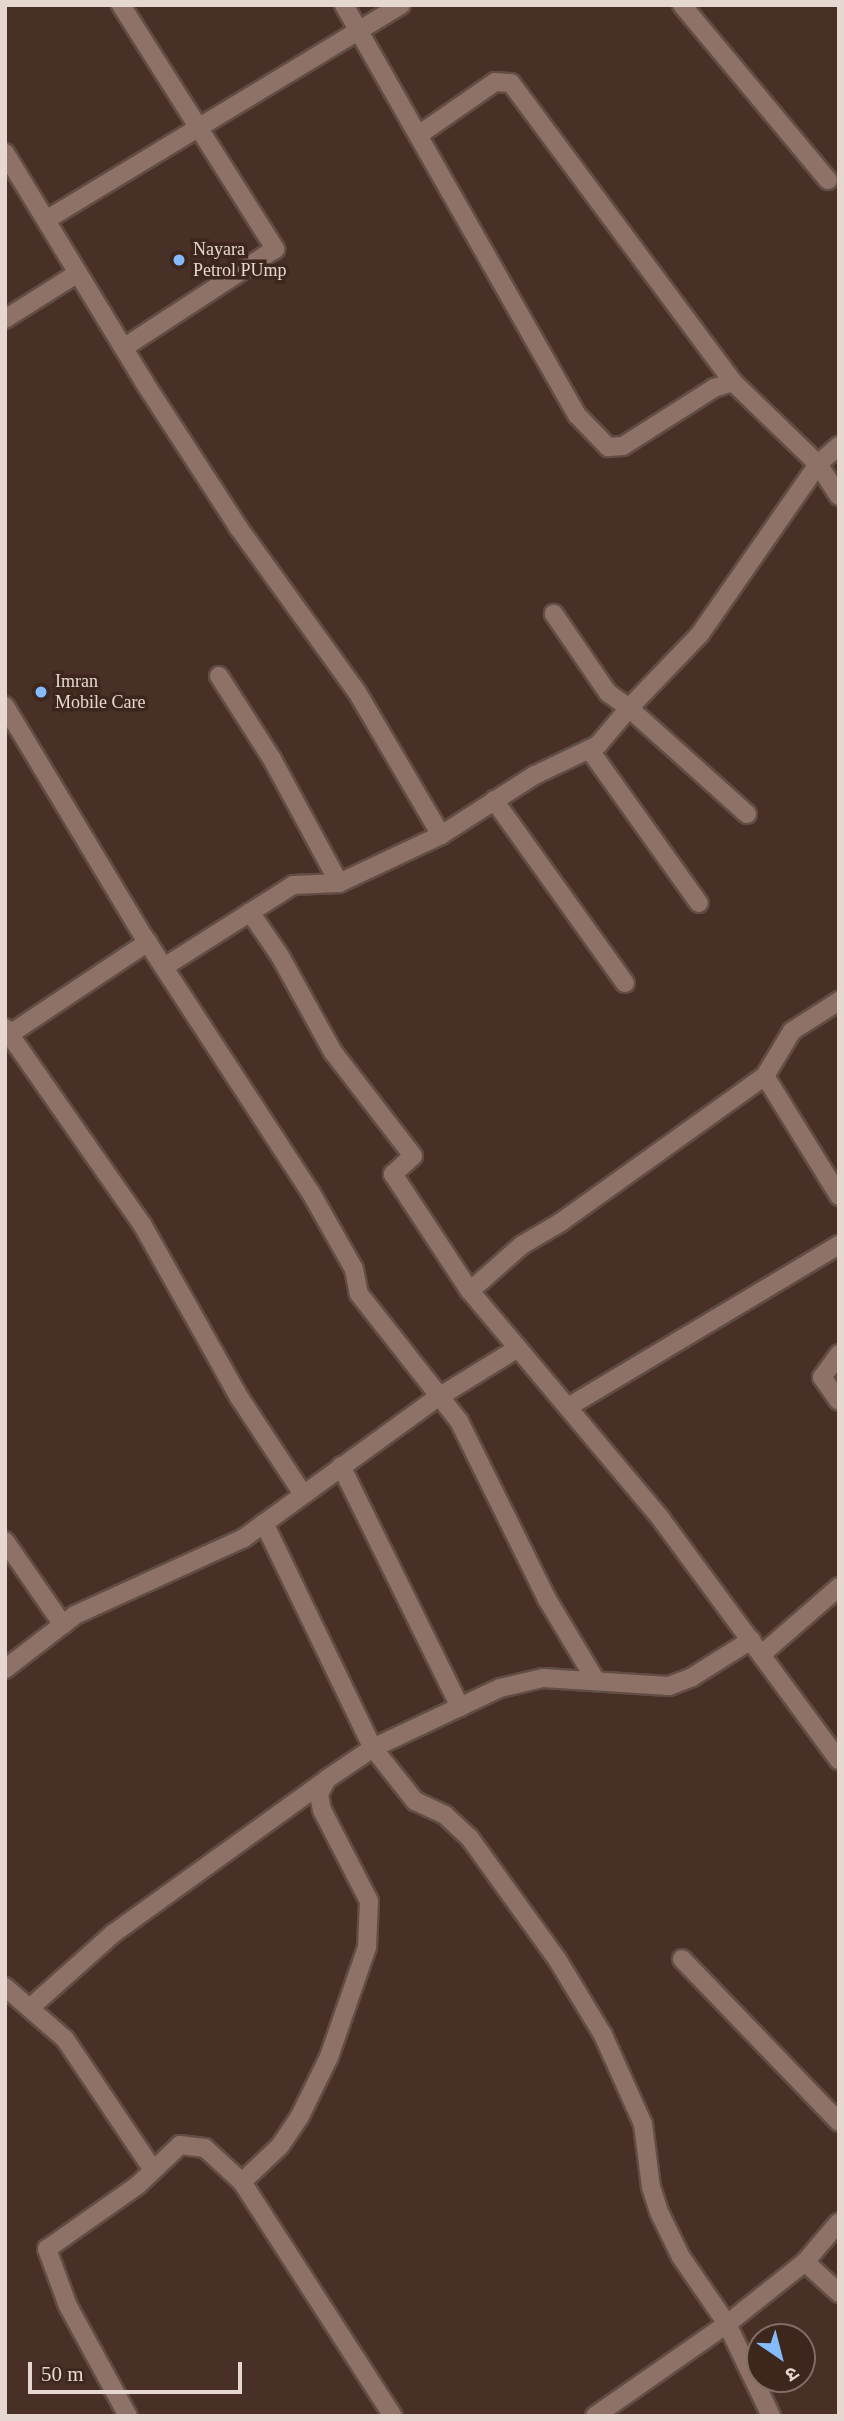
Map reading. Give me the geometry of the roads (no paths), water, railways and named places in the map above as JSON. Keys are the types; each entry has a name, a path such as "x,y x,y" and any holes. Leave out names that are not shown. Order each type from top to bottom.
{"street":[{"path":"121,5 275,249 123,348"},
{"path":"344,5 420,134 577,415 608,447 623,446 713,388 733,382"},
{"path":"46,220 197,126 401,5"},
{"path":"682,5 828,180"},
{"path":"420,134 495,82 511,83 733,382 818,464 839,496"},
{"path":"5,153 123,348 238,527 357,692 441,835"},
{"path":"5,319 78,273"},
{"path":"164,967 293,885 339,883 441,835 494,800 598,745 629,708 700,634 818,464 839,446"},
{"path":"554,614 608,693 629,708 747,814"},
{"path":"219,676 272,759 339,883"},
{"path":"5,706 148,942 311,1193 354,1269 359,1294 436,1398 459,1421 547,1600 596,1681"},
{"path":"589,749 699,903"},
{"path":"494,800 625,983"},
{"path":"250,912 280,956 333,1052 413,1156 394,1174 470,1291 661,1519 839,1760"},
{"path":"148,942 7,1031 143,1226 239,1397 303,1494"},
{"path":"470,1291 522,1245 765,1076 792,1031 839,1001"},
{"path":"765,1076 839,1196"},
{"path":"568,1407 839,1245"},
{"path":"5,1669 75,1615 244,1538 436,1398 518,1348"},
{"path":"839,1354 822,1377 839,1401"},
{"path":"341,1466 460,1707"},
{"path":"264,1523 373,1748 415,1801 455,1822 469,1837 557,1959 603,2035 637,2106 651,2187 660,2214 681,2257 727,2324 771,2416"},
{"path":"5,1541 63,1625"},
{"path":"32,2006 124,1925 373,1748 460,1707 523,1682 596,1681 669,1686 757,1647 839,1587"},
{"path":"242,2182 280,2146 306,2106 329,2057 367,1947 369,1901 322,1810 319,1794 327,1779"},
{"path":"682,1959 839,2122"},
{"path":"5,1987 32,2006 81,2060 153,2170"},
{"path":"128,2416 68,2306 47,2249 153,2170 180,2145 205,2148 242,2182 393,2416"},
{"path":"595,2416 727,2324 806,2262 839,2222"},
{"path":"806,2262 839,2292"}],"place":[{"name":"Nayara Petrol PUmp","path":"179,260"},
{"name":"Imran Mobile Care","path":"41,692"}]}
